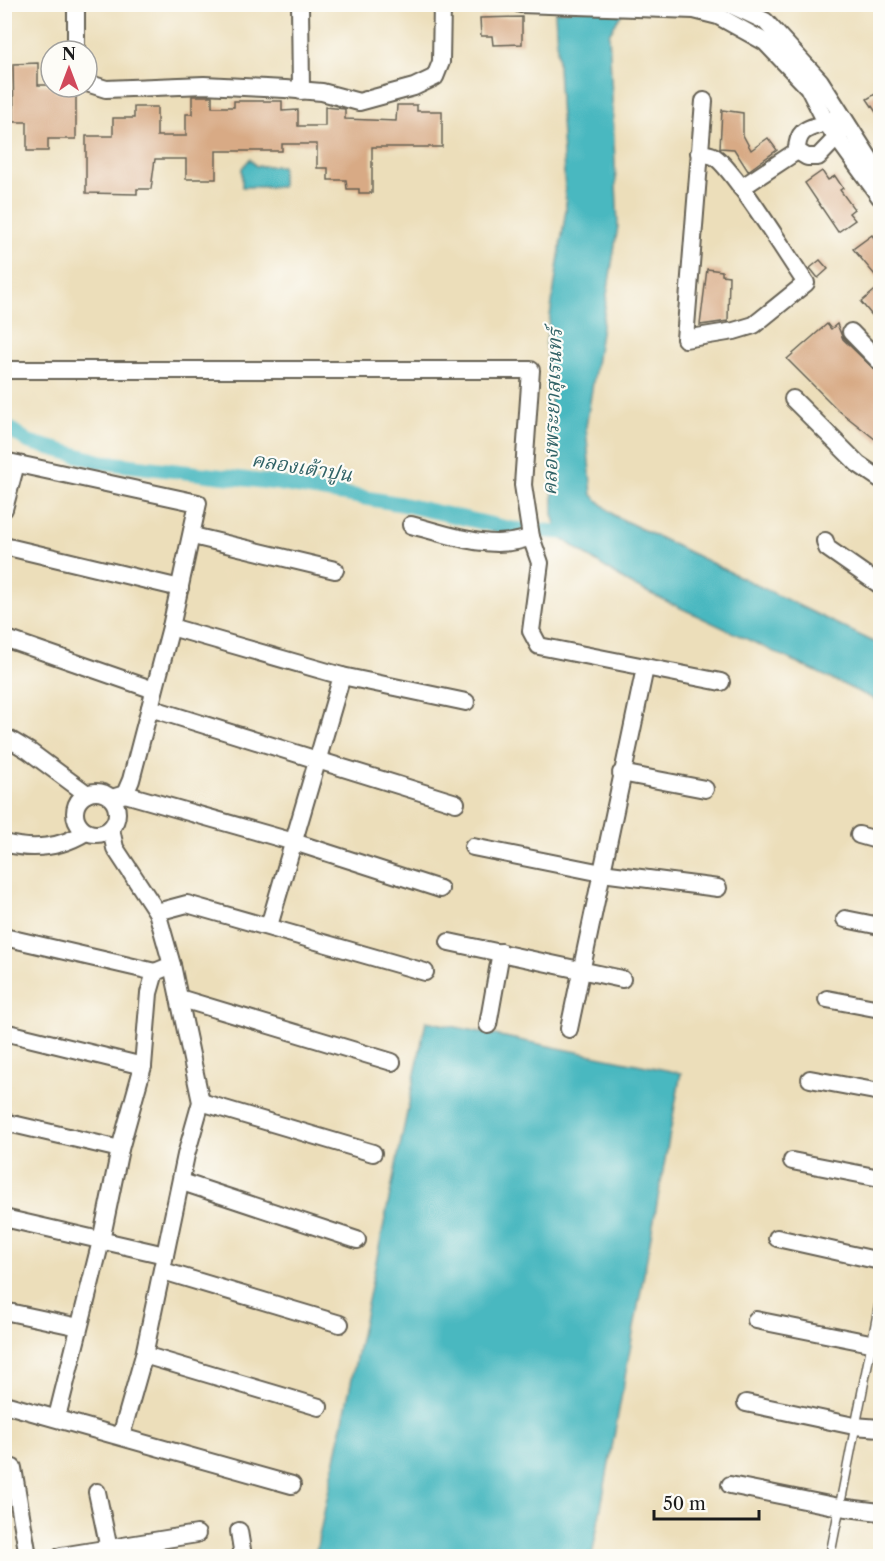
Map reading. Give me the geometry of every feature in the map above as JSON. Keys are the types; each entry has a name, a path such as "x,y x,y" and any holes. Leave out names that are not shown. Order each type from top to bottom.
{"street":[{"path":"76,4 76,39"},
{"path":"300,4 302,91"},
{"path":"99,87 106,89 204,85 302,91 359,102 414,87 435,77 441,62 442,4"},
{"path":"520,4 550,8 694,10 718,16 765,42 808,87 880,175"},
{"path":"729,4 765,21 820,81 839,125 880,197"},
{"path":"699,153 714,156 720,161 806,283 754,325 724,333 685,339 699,153 704,101"},
{"path":"797,151 797,140 805,129 839,125"},
{"path":"797,151 807,157 818,157 839,125"},
{"path":"741,188 797,151"},
{"path":"851,332 880,362"},
{"path":"4,367 9,370 531,370 524,485 530,530 540,563 531,632 539,646 721,682"},
{"path":"793,399 858,464 880,479"},
{"path":"4,509 10,463 198,503 193,536 150,708 118,796 117,817 111,829 115,848 157,912 172,965 201,1102 144,1355 121,1436"},
{"path":"411,525 469,541 512,544 530,530"},
{"path":"193,536 335,570"},
{"path":"825,541 827,548 880,585"},
{"path":"4,546 180,588"},
{"path":"171,627 342,676 466,702"},
{"path":"4,638 154,690"},
{"path":"569,1029 621,773 645,668"},
{"path":"269,927 342,676"},
{"path":"150,708 456,803"},
{"path":"4,736 29,751 87,794"},
{"path":"621,773 705,789"},
{"path":"111,829 99,834 86,832 80,828 75,816 77,803 87,794 100,792 118,796 294,842 440,889"},
{"path":"4,843 18,847 48,847 68,843 86,832"},
{"path":"859,835 880,841"},
{"path":"473,847 602,873 718,888"},
{"path":"157,912 187,904 425,972"},
{"path":"846,919 880,926"},
{"path":"4,937 155,972 172,965"},
{"path":"449,942 622,979"},
{"path":"488,1025 501,952"},
{"path":"57,1417 101,1241 120,1149 143,1066 148,993 155,972"},
{"path":"179,998 392,1062"},
{"path":"827,999 880,1009"},
{"path":"4,1032 143,1066"},
{"path":"810,1079 880,1092"},
{"path":"201,1102 373,1153"},
{"path":"4,1122 120,1149"},
{"path":"792,1161 880,1178"},
{"path":"182,1182 357,1240"},
{"path":"4,1218 101,1241 340,1324"},
{"path":"777,1238 880,1261"},
{"path":"4,1311 79,1327"},
{"path":"756,1320 876,1345"},
{"path":"144,1355 320,1407"},
{"path":"746,1403 854,1426 880,1428"},
{"path":"4,1404 57,1417 292,1485"},
{"path":"13,1468 28,1557"},
{"path":"730,1485 839,1507 880,1512"},
{"path":"97,1492 109,1549"},
{"path":"239,1531 243,1557"},
{"path":"61,1557 197,1534"}],"lane":[{"path":"830,1557 854,1426 876,1345 880,1301"}],"water":[{"name":"คลองพระยาสุเรนทร์","path":"627,5 609,34 618,226 586,427 592,495 615,516 880,645 880,702 630,584 559,537 553,514 551,406 546,343 566,209 555,12"},
{"path":"250,159 256,166 282,166 282,187 242,187 242,168"},
{"path":"426,1021 681,1073 592,1556 315,1556"}],"building":[{"path":"522,17 522,44 493,45 492,36 481,36 480,18"},
{"path":"38,63 39,99 76,99 76,139 48,139 48,151 27,151 27,122 14,122 13,64"},
{"path":"880,91 880,118 867,99"},
{"path":"192,96 212,96 212,107 234,107 234,101 282,101 282,111 298,110 298,126 325,126 325,107 345,109 345,119 396,121 397,105 417,105 417,111 442,111 442,147 372,147 372,193 359,193 359,189 347,189 346,180 328,180 328,168 317,168 317,144 282,144 282,151 216,151 216,179 186,179 186,159 155,159 151,189 137,189 137,194 86,193 86,136 113,136 113,118 134,118 134,107 157,107 157,136 186,136 186,114 192,114"},
{"path":"722,110 743,113 743,135 751,150 768,138 777,150 748,171 734,149 720,148"},
{"path":"822,171 828,180 835,176 843,188 840,190 854,209 849,213 855,220 838,232 805,183"},
{"path":"872,235 880,246 880,281 853,249"},
{"path":"820,260 828,269 818,278 810,268"},
{"path":"707,269 722,271 722,275 729,276 728,321 700,325"},
{"path":"880,286 880,325 861,302"},
{"path":"827,324 831,329 837,324 843,339 880,375 880,443 838,410 787,359"}],"waterway":[{"name":"คลองเต้าปูน","path":"4,425 29,442 102,462 277,483 401,504 512,529 576,533"}]}
